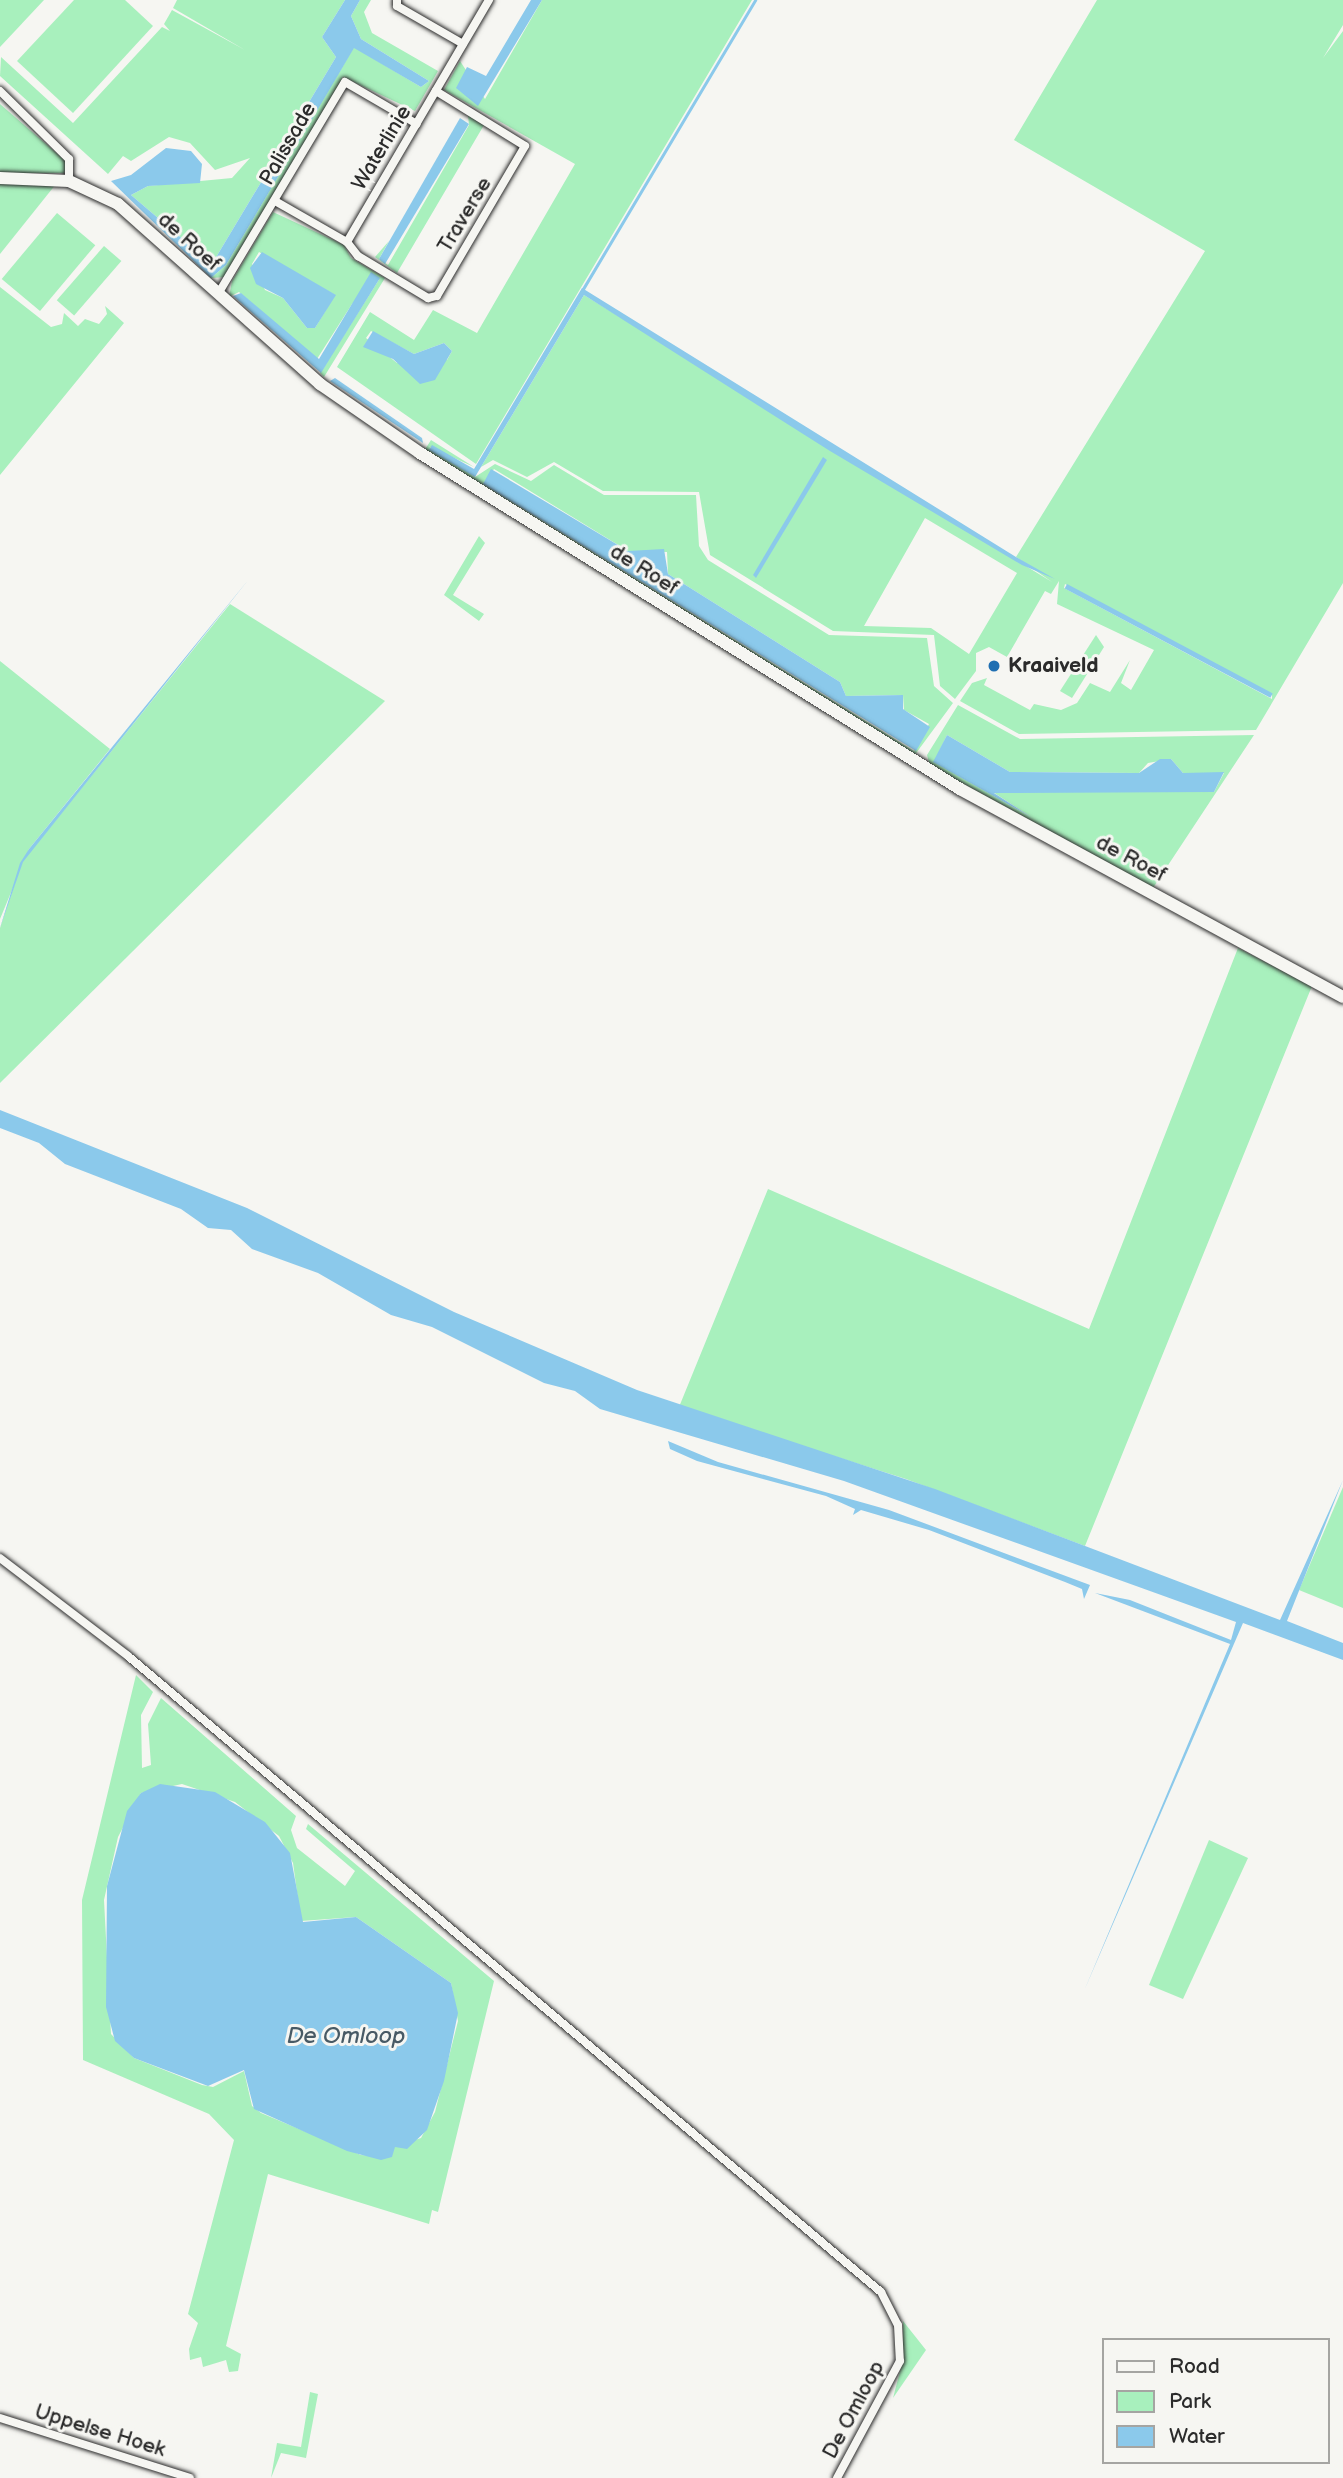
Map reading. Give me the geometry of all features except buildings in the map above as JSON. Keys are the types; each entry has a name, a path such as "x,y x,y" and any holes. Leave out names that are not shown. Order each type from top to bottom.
{"street":[{"path":"397,0 397,6 463,44"},
{"name":"Waterlinie","path":"346,242 489,0"},
{"name":"Palissade","path":"218,294 345,82 417,124"},
{"path":"0,91 69,159 69,181 0,178"},
{"name":"Traverse","path":"346,242 358,256 433,299 464,251 524,146 436,91"},
{"name":"de Roef","path":"69,181 118,204 320,384 521,516 960,789 1343,997"},
{"path":"275,201 346,242"},
{"name":"De Omloop","path":"0,1558 128,1656 881,2292 898,2325 900,2361 837,2478"},
{"name":"Uppelse Hoek","path":"0,2418 190,2478"}],"green space":[{"path":"0,0 44,0 0,47"},
{"path":"74,0 125,0 153,26 73,113 17,61"},
{"path":"177,0 345,0 322,37 336,57 212,264 131,195 148,186 232,178 250,158 215,170 190,143 169,137 131,161 123,156 108,174 0,76 1,57 73,123 162,27 170,31 164,24 172,10 245,50 173,8"},
{"path":"360,0 371,0 364,12 372,33 438,71 415,111 343,77 226,277 211,278 226,265 354,47 421,87 429,81 361,39 351,16"},
{"path":"542,0 752,0 476,464 337,367 370,312 414,340 433,310 477,333 575,164 444,90 460,61 485,99","holes":["371,331 414,354 444,343 452,351 447,360 397,363 366,338"]},
{"path":"1097,0 1343,0 1343,25 1323,58 1343,31 1343,583 1256,730 1019,734 960,701 972,683 987,678 984,685 1030,710 1034,704 1061,710 1077,703 1090,683 1110,692 1130,660 1121,683 1131,690 1154,650 1057,604 1059,581 1051,594 1045,591 1007,657 989,647 976,653 976,671 955,699 940,686 934,635 833,631 710,555 699,492 603,491 554,462 527,477 493,460 481,467 584,295 1052,582 1016,557 1205,251 1014,140","holes":["925,518 1017,573 969,654 931,628 864,626","1065,584 1272,695 1272,699 1064,588"]},
{"path":"0,104 68,163 64,173 0,173"},
{"path":"468,115 484,125 397,273 375,257 389,241 379,259 388,265 469,125"},
{"path":"0,181 56,184 0,254"},
{"path":"273,212 344,245 351,258 385,278 324,377 320,373 380,278 352,304 317,359 239,292 229,297 232,281","holes":["259,252 335,295 315,328 307,328 283,298 265,290 252,264"]},
{"path":"57,213 95,245 40,311 2,279"},
{"path":"104,246 121,261 74,315 57,300"},
{"path":"0,287 51,327 62,324 64,313 78,326 85,319 99,324 107,314 105,306 124,323 0,475"},
{"path":"431,440 474,467 428,446 475,477 495,464 531,481 554,465 604,495 696,495 699,546 708,560 829,635 927,638 934,686 953,703 914,756 424,451","holes":["494,469 628,551 667,552 668,574 840,682 846,696 903,695 904,710 929,724 914,751 483,484"]},
{"path":"479,536 485,543 453,595 484,614 479,621 444,595"},
{"path":"230,604 385,701 0,1083 0,928 22,862"},
{"path":"1096,635 1104,647 1072,698 1060,691"},
{"path":"0,661 110,749 29,849 0,919"},
{"path":"958,705 1020,739 1254,735 1153,888 930,766 927,755","holes":["947,735 1010,772 1139,773 1148,763 1171,759 1183,773 1224,773 1214,792 993,792 1031,817 934,762"]},
{"path":"1238,948 1312,986 1085,1546 906,1479 679,1407 768,1189 1089,1329"},
{"path":"1343,1487 1343,1608 1299,1590"},
{"path":"136,1675 153,1692 141,1715 142,1768 151,1765 148,1724 161,1698 296,1816 291,1830 297,1848 345,1886 355,1871 306,1829 308,1824 494,1981 438,2212 432,2210 429,2224 268,2174 226,2346 241,2354 238,2371 229,2372 226,2360 203,2367 201,2357 190,2360 189,2349 198,2323 188,2314 234,2140 209,2114 83,2060 82,1900","holes":["182,1784 235,1802 279,1836 293,1863 301,1921 356,1917 451,1983 458,2021 435,2112 421,2138 391,2148 392,2157 361,2155 261,2113 252,2106 244,2071 213,2087 202,2085 134,2058 111,2034 104,1900 118,1837 141,1793"]},
{"path":"1209,1840 1248,1858 1183,1999 1149,1985"},
{"path":"903,2321 926,2350 893,2398 903,2360"},
{"path":"310,2392 318,2394 306,2458 281,2453 271,2478 277,2443 301,2447"}],"water":[{"path":"345,0 360,0 351,16 361,39 429,81 421,87 354,48 226,265 211,278 111,181 131,175 166,148 191,151 202,164 200,183 148,186 131,195 212,264 336,57 322,37"},
{"path":"531,0 542,0 478,106 456,88 467,67 486,76"},
{"path":"460,118 469,124 385,264 379,259"},
{"path":"262,252 336,295 315,328 307,328 283,298 256,284 250,268"},
{"path":"371,272 380,278 321,373 233,296 241,293 319,359"},
{"path":"582,288 1055,579 1022,565 830,451 584,295 475,477 429,450 432,445 474,469"},
{"path":"373,331 414,354 444,343 452,351 435,380 420,384 393,359 363,347"},
{"path":"335,378 422,438 423,443 330,381"},
{"path":"823,457 827,460 756,578 753,575"},
{"path":"491,469 628,551 664,549 668,574 840,682 846,696 903,695 903,709 930,727 916,751 483,484"},
{"path":"249,579 23,862 0,928 20,863 29,849"},
{"path":"1067,584 1273,693 1270,698 1065,588"},
{"path":"947,735 1010,772 1139,773 1160,759 1171,759 1183,773 1224,772 1214,792 994,793 1031,817 933,762"},
{"path":"0,1110 247,1208 454,1312 637,1390 935,1489 1280,1620 1343,1480 1287,1621 1343,1643 1343,1660 1243,1623 1084,1991 1230,1644 1095,1593 1130,1600 1231,1640 1236,1622 844,1481 600,1409 575,1391 544,1383 432,1327 391,1315 318,1273 252,1249 231,1230 208,1228 181,1209 65,1164 39,1143 0,1128"},
{"path":"668,1441 718,1462 889,1510 1090,1585 1084,1599 1082,1589 929,1530 861,1510 853,1515 855,1509 826,1496 697,1461 670,1449"},
{"name":"De Omloop","path":"160,1784 215,1792 265,1822 290,1853 303,1922 356,1917 451,1983 458,2013 444,2081 427,2130 407,2149 395,2147 392,2157 381,2160 347,2151 254,2109 244,2070 208,2086 134,2058 115,2041 106,2007 107,1886 127,1811 141,1793"}],"waterway":[{"path":"583,289 755,0"}],"place":[{"name":"Kraaiveld","path":"994,666"}]}
